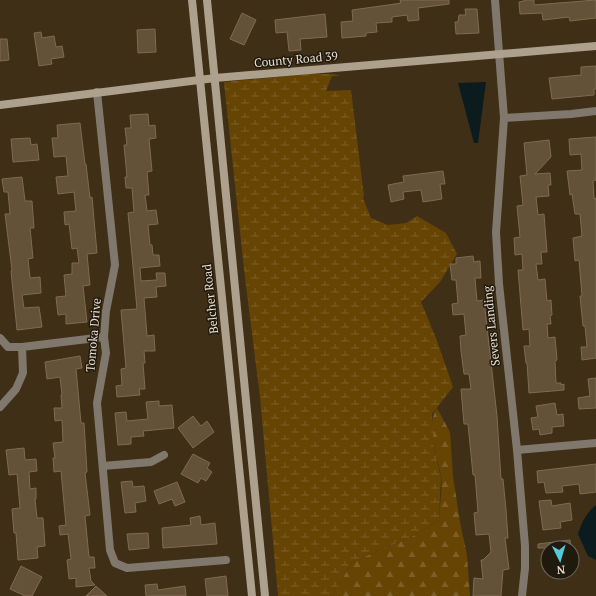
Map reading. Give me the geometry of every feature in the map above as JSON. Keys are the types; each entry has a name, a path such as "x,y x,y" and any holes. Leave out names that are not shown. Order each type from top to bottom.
{"main road":[{"name":"Belcher Road","path":"192,0 252,596"},
{"path":"207,0 265,596"},
{"name":"County Road 39","path":"0,105 215,78 596,46"}],"street":[{"name":"Severs Landing","path":"495,0 504,118 496,232 499,284 517,450 525,546 525,568 522,596"},
{"name":"Tomoka Drive","path":"98,92 115,265 106,311 104,337 106,353 97,403 110,550 115,563 127,568 226,560"},
{"path":"504,118 571,114 596,110"},
{"path":"0,338 8,347 22,347 104,337"},
{"path":"0,407 16,389 23,373 22,347"},
{"path":"517,450 596,442"},
{"path":"102,466 151,462 164,455"}],"green space":[{"path":"309,74 334,74 341,76 332,76 326,91 351,90 364,196 363,198 371,218 388,225 406,223 417,216 446,233 457,254 440,282 421,302 436,338 453,387 432,414 434,447 441,477 439,520 413,536 352,562 332,596 278,596 260,397 245,278 224,82"},
{"path":"437,408 450,432 453,476 467,555 470,596 332,596 352,562 413,536 439,520 441,476 432,432 432,423"}],"shaded area":[{"path":"486,82 478,143 474,143 458,83"},
{"path":"596,505 596,560 588,556 578,534 585,518"}],"building":[{"path":"400,0 449,0 449,4 418,8 419,20 408,21 407,15 392,17 392,22 376,23 377,32 366,33 366,36 342,38 341,22 353,21 352,10 401,3"},
{"path":"524,0 534,0 534,5 596,0 596,18 570,21 569,17 543,20 542,13 520,14 519,2"},
{"path":"465,9 477,9 479,33 456,34 455,22 458,22 459,15 466,15"},
{"path":"242,13 256,20 244,45 230,39"},
{"path":"325,14 327,37 300,39 301,50 289,51 287,32 276,33 275,20"},
{"path":"155,29 156,52 138,53 137,30"},
{"path":"41,32 42,38 54,36 56,47 62,46 64,57 51,59 52,64 39,66 34,33"},
{"path":"0,39 7,39 9,60 0,61"},
{"path":"596,66 596,89 594,89 594,95 552,99 549,78 581,75 581,67"},
{"path":"148,114 149,126 155,125 156,138 149,139 152,171 147,172 149,195 145,195 147,211 156,210 158,224 148,225 150,245 152,245 153,255 159,255 160,266 140,268 141,281 157,280 156,273 165,273 166,286 156,287 157,297 144,298 147,336 154,335 155,351 144,351 145,363 143,363 145,389 139,389 140,395 117,397 116,386 122,385 121,369 126,368 121,310 137,309 128,213 134,212 132,188 126,188 125,177 127,177 124,145 127,145 125,128 131,128 130,115"},
{"path":"80,123 90,198 92,197 97,253 87,254 90,285 83,286 87,322 66,324 66,314 58,315 56,297 66,296 64,275 72,274 72,263 79,263 77,248 72,249 69,224 65,225 64,212 76,211 74,192 58,194 56,177 68,176 66,156 54,157 52,138 58,138 57,125"},
{"path":"596,137 596,180 593,181 594,199 596,198 596,358 582,360 581,347 587,347 580,296 582,296 579,260 575,261 573,238 582,236 580,214 575,214 572,194 570,195 567,171 582,170 581,154 570,155 569,139"},
{"path":"30,138 31,145 37,144 39,160 13,162 11,139"},
{"path":"549,140 551,157 535,174 550,173 551,185 548,185 549,196 536,197 538,215 544,214 547,252 541,252 542,264 536,264 538,280 545,279 547,301 551,300 552,315 550,316 551,324 547,324 548,338 555,337 557,360 555,361 556,383 561,383 561,385 564,384 564,390 529,393 524,346 530,346 529,329 523,330 518,270 523,270 522,254 515,255 514,238 520,237 517,206 523,205 520,176 527,175 524,143"},
{"path":"443,171 445,184 440,184 442,199 423,202 421,190 403,192 404,199 391,202 388,185 404,182 403,176"},
{"path":"22,177 25,201 32,201 34,228 30,228 33,258 28,259 30,278 40,277 41,293 22,295 24,308 39,307 42,327 17,330 12,270 5,214 10,214 8,192 4,192 2,179"},
{"path":"473,256 474,262 480,261 481,278 475,278 477,301 484,300 497,416 501,479 503,479 506,510 508,538 505,538 509,569 503,570 501,596 473,596 474,578 483,579 481,560 483,560 491,552 489,534 476,535 474,513 478,512 475,475 473,475 468,424 464,424 461,389 471,389 469,374 464,374 461,351 460,336 466,335 464,314 453,315 452,304 458,303 456,280 452,280 450,264 456,264 456,258"},
{"path":"80,356 82,368 76,369 81,423 84,423 87,472 85,473 90,515 85,516 89,557 94,557 95,568 89,568 91,581 95,585 76,587 76,578 69,579 67,560 71,559 68,534 60,535 59,526 66,525 61,471 54,472 53,458 55,458 53,443 63,442 62,420 55,421 54,408 62,408 60,377 47,379 45,362"},
{"path":"596,378 596,408 579,409 578,398 590,396 588,379"},
{"path":"159,401 159,406 172,405 174,428 143,431 144,436 131,437 131,444 118,445 115,413 126,412 127,421 148,419 146,402"},
{"path":"555,403 557,415 563,414 564,426 552,427 552,433 540,435 539,429 533,430 531,418 538,417 536,406"},
{"path":"193,416 201,426 207,421 214,432 193,448 178,428"},
{"path":"24,448 25,460 36,459 37,471 29,472 30,489 36,488 35,499 37,518 43,518 45,546 37,547 38,558 18,560 12,509 20,508 17,474 9,475 6,450"},
{"path":"193,454 210,463 207,468 212,472 206,481 201,478 198,483 181,474"},
{"path":"596,464 596,492 580,494 579,484 562,486 563,492 546,493 544,482 538,483 537,471"},
{"path":"132,481 133,487 144,486 146,501 135,503 136,512 125,513 121,482"},
{"path":"177,482 185,502 175,506 172,499 159,504 154,491"},
{"path":"551,500 552,506 570,503 572,520 560,522 561,528 543,530 539,501"},
{"path":"200,516 201,525 215,523 217,544 163,548 162,528 191,525 190,518"},
{"path":"148,533 149,548 129,550 127,534"},
{"path":"21,566 42,577 32,596 25,596 10,589"},
{"path":"226,576 228,596 207,596 205,579"},
{"path":"157,584 158,590 185,586 186,596 146,596 145,585"},
{"path":"96,586 107,596 86,596"}]}
